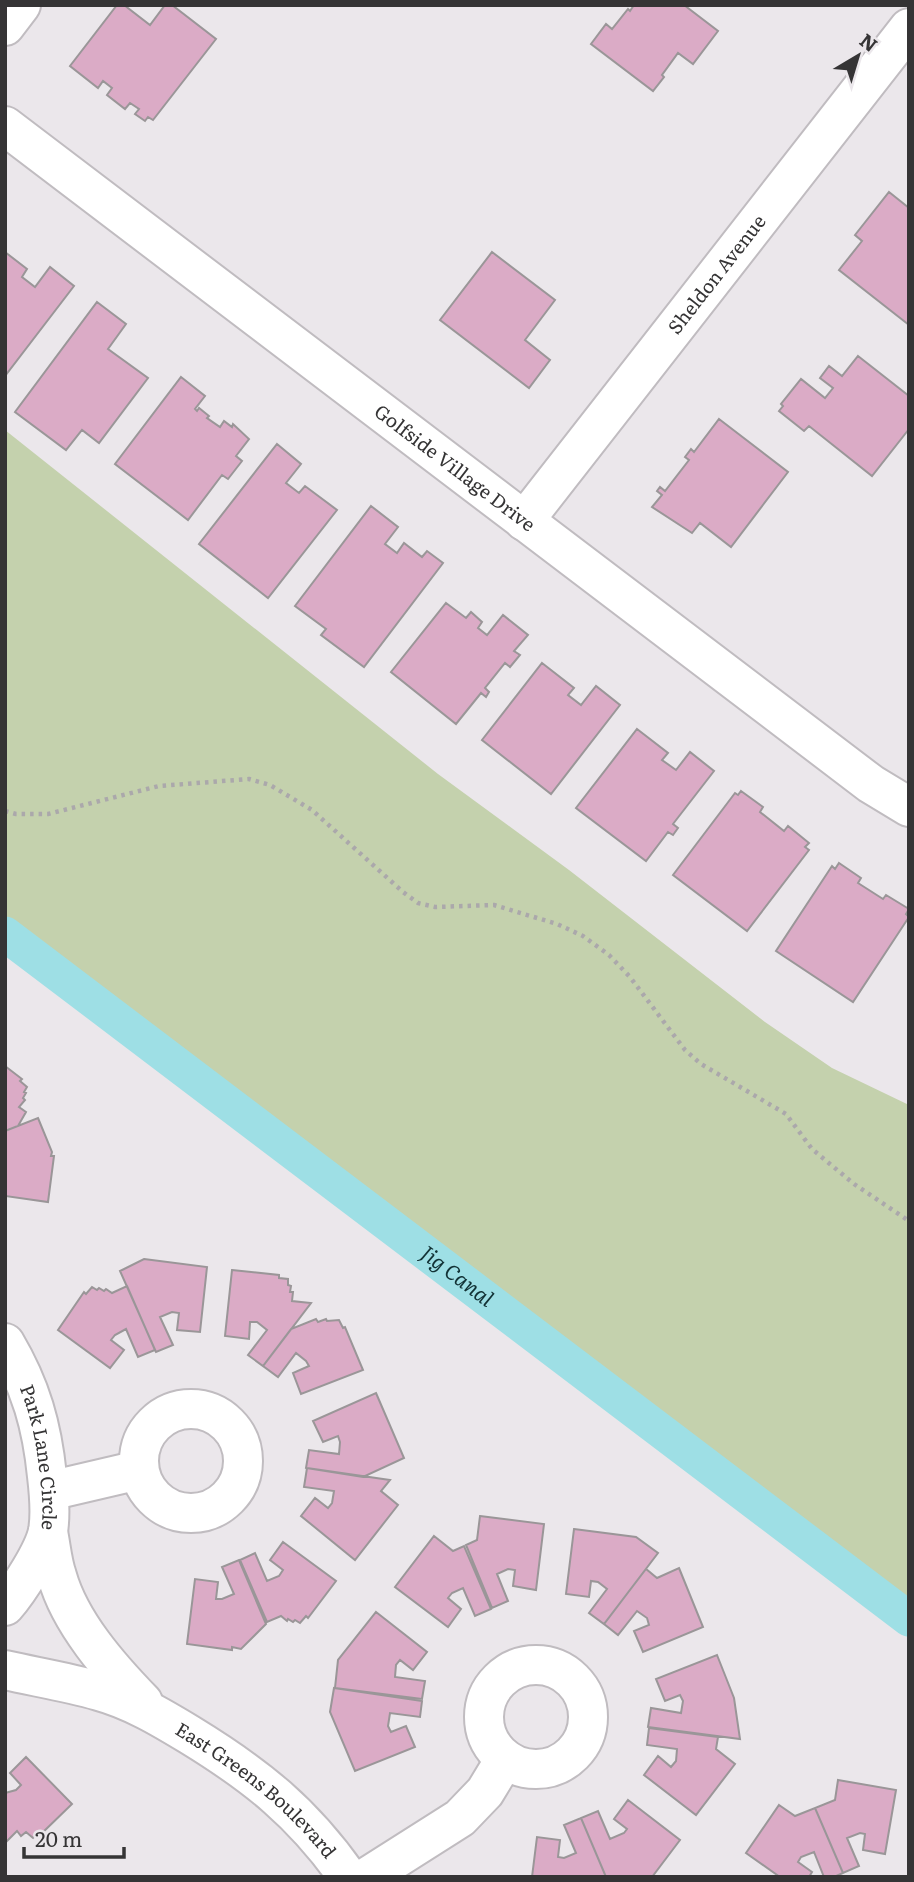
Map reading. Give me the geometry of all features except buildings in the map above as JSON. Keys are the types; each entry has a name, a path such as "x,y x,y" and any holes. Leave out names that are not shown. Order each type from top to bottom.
{"street":[{"path":"5,26 21,5"},
{"name":"Sheldon Avenue","path":"524,521 909,28"},
{"name":"Golfside Village Drive","path":"5,126 871,784 909,807"},
{"name":"Park Lane Circle","path":"5,1343 18,1364 33,1400 43,1439 49,1491 48,1532 16,1593 5,1606"},
{"path":"49,1491 139,1470"},
{"name":"East Greens Boulevard","path":"48,1532 57,1576 70,1607 110,1668 155,1714"},
{"name":"East Greens Boulevard","path":"5,1670 101,1691 155,1714 236,1763 274,1792 309,1825 348,1877"},
{"path":"367,1877 460,1818 485,1792 505,1759"}],"path":[{"path":"5,811 16,814 48,814 181,783 249,779 270,785 312,810 418,903 435,907 494,905 547,921 583,936 609,955 630,976 685,1049 701,1064 786,1114 812,1149 854,1184 909,1221"}],"green space":[{"path":"5,430 438,774 569,870 765,1022 832,1068 909,1105 909,1628 5,924"}],"waterway":[{"name":"Jig Canal","path":"5,934 909,1619"}]}
